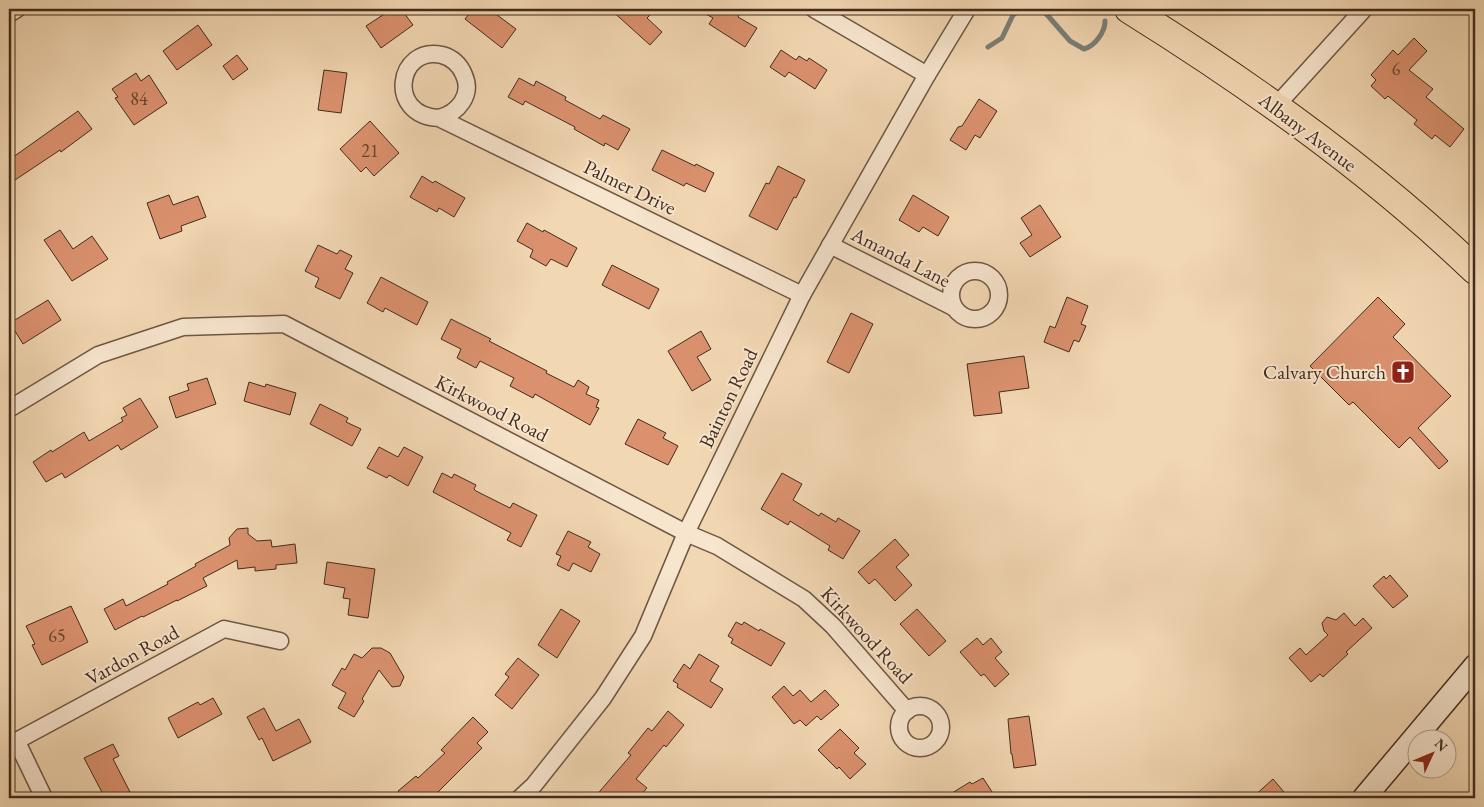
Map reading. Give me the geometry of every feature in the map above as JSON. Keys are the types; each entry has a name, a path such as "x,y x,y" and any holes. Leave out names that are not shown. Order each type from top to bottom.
{"highway":[{"name":"Albany Avenue","path":"1129,9 1172,36 1329,146 1399,202 1475,270"}],"main road":[{"path":"1364,798 1475,666"}],"street":[{"path":"9,14 17,9"},
{"path":"814,9 927,75"},
{"name":"Bainton Road","path":"520,798 534,786 603,698 643,636 686,532 802,295 927,75 967,9"},
{"path":"1275,107 1364,9"},
{"name":"Palmer Drive","path":"439,118 802,295"},
{"name":"Amanda Lane","path":"830,245 953,307"},
{"name":"Kirkwood Road","path":"9,410 98,355 183,327 284,324 686,532 717,546 804,598 833,626 907,711"},
{"name":"Vardon Road","path":"13,744 224,629 280,641"},
{"path":"13,744 44,798"}],"building":[{"path":"392,9 401,9 413,25 381,48 366,26"},
{"path":"473,9 489,9 516,29 502,48 465,19"},
{"path":"610,9 643,9 650,15 647,18 662,32 650,45"},
{"path":"697,9 730,9 739,15 738,17 757,28 745,47 709,24 713,18"},
{"path":"198,25 212,45 177,70 163,51"},
{"path":"1414,38 1427,51 1409,70 1433,89 1426,97 1464,129 1450,147 1435,135 1432,139 1414,124 1417,120 1388,96 1385,99 1371,86 1376,80 1371,75 1393,50 1398,55"},
{"path":"781,50 796,60 799,56 807,61 809,58 827,70 815,89 789,72 785,77 770,67"},
{"path":"237,55 248,69 233,80 223,66"},
{"path":"324,70 347,73 341,113 318,110"},
{"path":"136,73 141,81 149,75 167,103 134,125 115,98 118,97 112,89"},
{"path":"519,78 534,86 536,81 566,97 565,100 600,119 603,115 630,129 618,150 605,143 604,146 574,129 575,127 525,101 523,105 508,97"},
{"path":"979,99 997,111 980,138 975,135 966,150 950,140 958,127 962,126"},
{"path":"78,111 92,129 61,152 60,150 15,180 9,171 9,160"},
{"path":"370,121 399,153 374,176 366,167 361,172 340,149"},
{"path":"662,150 714,173 705,192 686,183 684,186 652,170"},
{"path":"778,166 805,180 777,230 749,216 766,183 769,184"},
{"path":"422,176 465,198 454,217 439,208 437,212 410,197"},
{"path":"169,195 173,205 198,196 206,217 181,226 182,231 160,239 147,203"},
{"path":"913,195 949,217 938,236 923,227 919,232 899,220"},
{"path":"1040,205 1061,237 1030,257 1020,243 1032,235 1021,218"},
{"path":"527,223 577,248 567,267 551,259 546,266 530,257 533,250 517,241"},
{"path":"60,230 73,249 92,236 108,259 72,281 44,240"},
{"path":"318,245 337,254 340,250 352,256 345,269 353,273 340,299 315,287 319,278 305,271"},
{"path":"612,265 659,289 649,309 602,285"},
{"path":"381,277 428,302 417,325 385,308 383,312 367,303"},
{"path":"1067,297 1088,306 1081,324 1086,326 1079,342 1074,340 1069,352 1044,342 1050,326 1055,328"},
{"name":"Calvary Church","path":"1378,297 1405,324 1393,337 1451,396 1418,428 1448,461 1439,469 1410,437 1399,448 1353,402 1349,405 1310,366"},
{"path":"48,300 61,320 23,344 10,323"},
{"path":"851,313 873,324 849,373 827,362"},
{"path":"451,319 491,339 489,341 574,387 578,380 589,387 586,394 599,400 596,407 599,408 590,425 535,394 533,398 510,386 514,378 480,361 476,368 457,358 461,349 441,339"},
{"path":"701,331 711,349 697,357 711,380 692,391 668,351"},
{"path":"1024,356 1029,388 999,392 1002,413 974,416 967,364"},
{"path":"207,378 216,404 176,418 169,397 189,390 187,384"},
{"path":"249,382 265,387 266,384 296,393 290,415 244,401"},
{"path":"140,398 158,427 121,450 118,445 65,478 62,473 46,482 33,462 84,432 89,441 123,421 121,418 127,415 123,408"},
{"path":"320,404 348,418 346,422 361,429 352,446 310,424"},
{"path":"638,419 666,433 663,438 678,446 668,465 625,444"},
{"path":"379,447 398,457 404,447 423,457 408,486 389,475 387,478 367,468"},
{"path":"442,473 452,478 454,474 476,485 474,489 476,491 510,508 513,503 537,515 521,547 507,540 511,533 433,492"},
{"path":"782,473 802,484 793,500 819,516 821,513 836,522 838,518 860,531 843,559 828,550 830,546 790,521 788,525 761,509"},
{"path":"248,528 248,534 257,541 271,540 272,547 295,544 297,563 276,565 276,569 255,571 255,567 238,569 237,560 203,578 207,586 115,630 104,609 123,599 126,606 168,584 167,582 196,566 195,564 230,545 229,538 237,529"},
{"path":"568,531 591,542 588,547 600,554 591,572 573,563 569,571 557,565 561,556 556,554"},
{"path":"895,539 909,555 896,567 912,585 895,601 875,579 869,584 858,572"},
{"path":"327,562 375,569 368,618 348,615 350,599 343,598 345,588 324,584"},
{"path":"1390,575 1408,596 1393,608 1373,586 1384,576 1386,579"},
{"path":"71,606 88,642 42,665 32,645 35,644 26,626"},
{"path":"561,609 580,621 557,658 538,645"},
{"path":"917,609 946,641 929,656 900,624"},
{"path":"1344,613 1355,626 1363,618 1372,628 1323,677 1320,674 1311,682 1289,658 1300,648 1306,655 1328,635 1324,631 1322,623 1327,617 1336,620"},
{"path":"736,622 742,625 744,622 785,643 771,666 731,643 733,639 728,636"},
{"path":"977,638 983,645 991,638 1002,652 995,658 1009,674 995,687 984,674 981,676 960,652"},
{"path":"372,648 381,648 390,653 404,677 400,686 392,687 379,670 354,717 338,708 346,693 332,685 342,668 345,670 354,654 362,658"},
{"path":"699,654 719,666 710,681 723,689 711,708 677,687 678,684 673,681 684,664 690,669"},
{"path":"518,658 539,675 512,709 495,695 509,677 505,674"},
{"path":"784,686 793,696 800,690 811,702 825,690 839,705 821,720 817,716 806,726 800,720 794,724 772,697"},
{"path":"213,698 222,714 178,738 168,718 198,702 200,705"},
{"path":"264,708 276,731 299,719 311,742 273,761 262,738 259,740 247,717"},
{"path":"668,711 684,725 666,747 664,745 636,779 647,788 638,798 594,798 631,755 628,753 648,728 652,731"},
{"path":"1029,716 1036,765 1014,768 1008,719"},
{"path":"473,717 488,732 477,743 482,748 432,798 404,798 398,791 416,776 418,778 445,753 441,750"},
{"path":"840,729 859,748 854,753 866,764 850,779 839,767 837,769 818,750"},
{"path":"113,744 119,756 113,759 130,792 118,798 105,798 84,758"},
{"path":"983,778 996,798 944,798 970,782 972,784"},
{"path":"1273,779 1289,798 1252,798"}],"waterway":[{"path":"988,47 1002,38 1013,15 1021,9"},
{"path":"1042,9 1070,41 1084,49 1092,45 1099,38 1105,21"}],"place":[{"name":"Calvary Church","path":"1403,372"}]}
